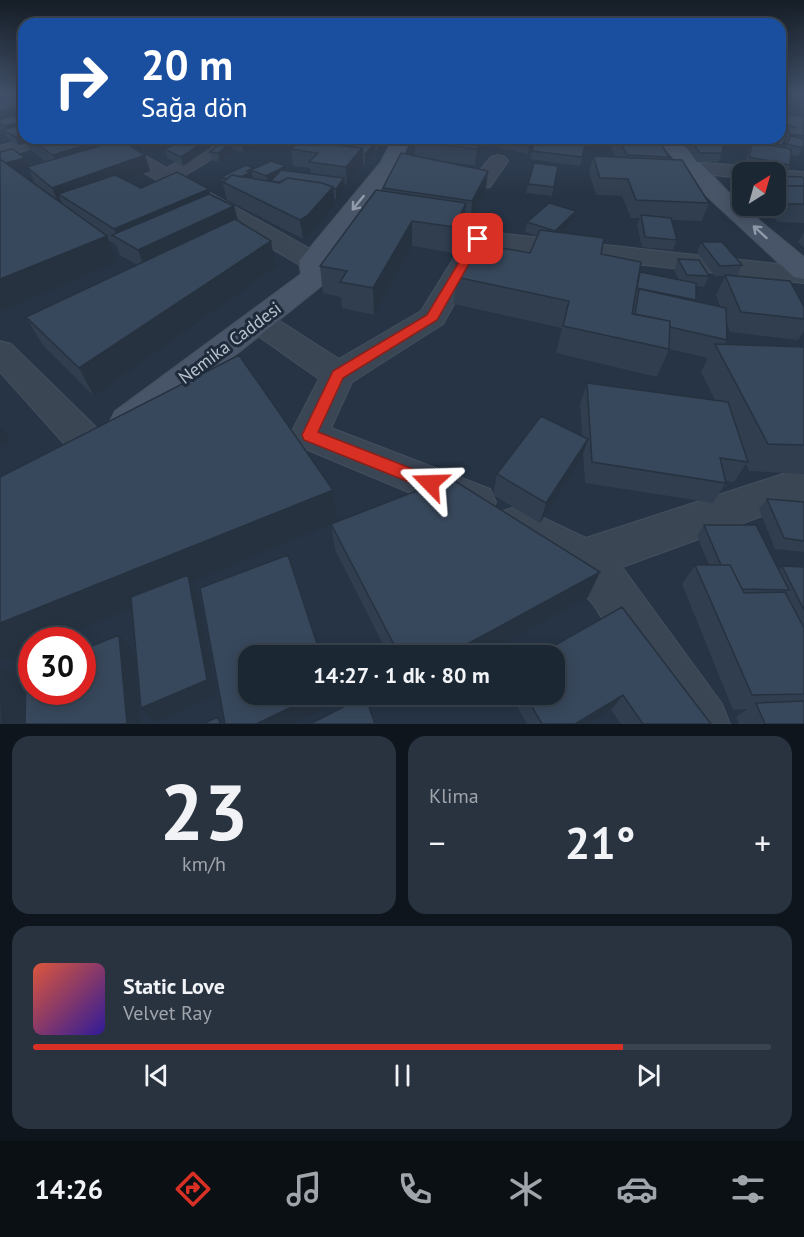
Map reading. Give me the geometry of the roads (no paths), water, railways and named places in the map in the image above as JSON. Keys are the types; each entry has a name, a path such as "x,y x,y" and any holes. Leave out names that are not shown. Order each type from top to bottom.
{"main road":[{"path":"671,144 707,184 804,273"},
{"name":"Nemika Caddesi","path":"62,464 92,448 315,277 312,261 407,160"}],"street":[{"path":"0,152 26,144"},
{"path":"109,144 312,261"},
{"path":"165,178 223,144"},
{"path":"407,160 482,182 498,161"},
{"path":"692,168 732,171"},
{"path":"786,177 804,178"},
{"path":"702,724 610,588 584,560 470,499 309,435 338,375 432,317 478,239 804,273"},
{"path":"258,321 338,375"},
{"path":"0,352 92,448"},
{"path":"584,560 804,484"}]}
